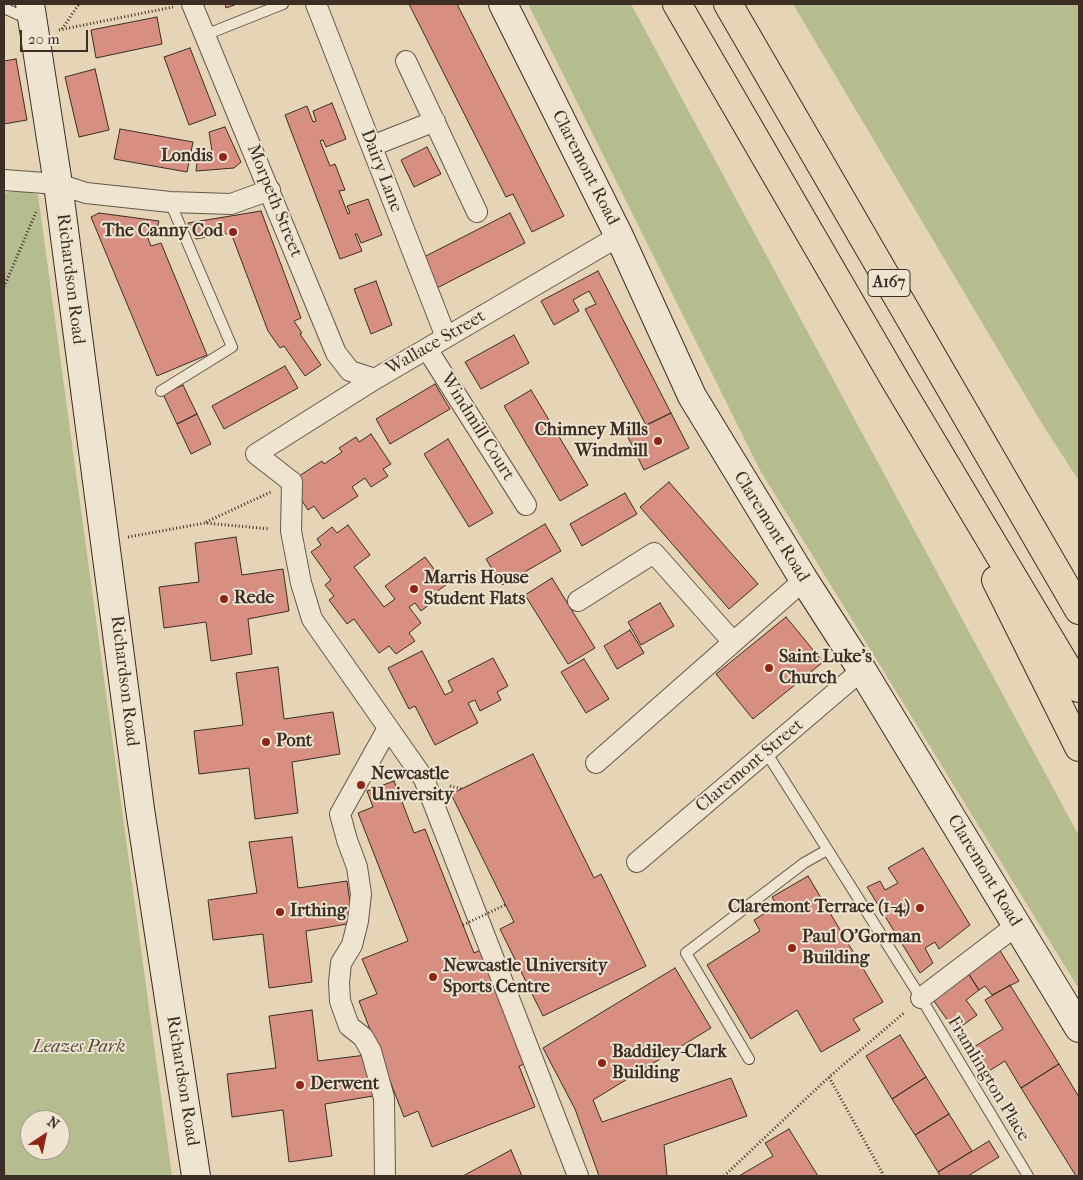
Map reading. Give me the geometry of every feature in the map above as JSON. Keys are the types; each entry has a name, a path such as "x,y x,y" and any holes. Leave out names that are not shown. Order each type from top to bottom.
{"highway":[{"name":"A167","path":"677,4 895,380 1079,688"},
{"name":"A167","path":"728,4 1079,610"},
{"path":"895,380 1079,747"},
{"path":"1051,562 1079,600"}],"street":[{"name":"Dairy Lane","path":"316,4 446,337"},
{"name":"Claremont Road","path":"503,4 619,236 692,396 804,580 862,670 1079,1028"},
{"name":"Morpeth Street","path":"187,5 205,35 336,353 350,371 375,379"},
{"name":"Richardson Road","path":"32,20 58,184 140,809 196,1176"},
{"path":"406,62 477,212"},
{"path":"372,146 435,121"},
{"path":"4,180 58,184 86,193 170,202 231,204 270,190"},
{"name":"Wallace Street","path":"292,482 256,454 375,379 619,236"},
{"name":"Windmill Court","path":"428,348 526,505"},
{"path":"292,482 291,531 300,583 312,619 424,779 578,1176"},
{"path":"578,601 654,553 733,642"},
{"path":"596,763 804,580"},
{"name":"Claremont Street","path":"637,862 862,670"},
{"path":"385,1176 384,1098 370,1051 363,1037 349,1026 340,1001 339,982 341,964 352,944 358,921 361,894 357,867 340,814 388,728"},
{"path":"921,998 1017,925"}],"lane":[{"path":"205,35 283,4"},
{"path":"4,8 32,20"},
{"path":"161,391 232,347 170,202"},
{"name":"Framlington Place","path":"766,752 921,998 1028,1176"},
{"path":"748,1060 686,953 804,863 827,850"}],"path":[{"path":"61,29 79,4"},
{"path":"32,20 61,29 187,5"},
{"path":"4,287 38,207 58,184"},
{"path":"106,541 205,523 292,482"},
{"path":"205,523 291,531"},
{"path":"463,925 506,905"},
{"path":"724,1176 829,1077 921,998"},
{"path":"829,1077 884,1176"}],"green space":[{"path":"528,4 631,4 1079,836 1079,989 760,470"},
{"path":"793,4 1079,4 1079,481 1041,422"},
{"name":"Leazes Park","path":"23,190 38,195 172,1176 4,1176 4,193"}],"building":[{"path":"225,4 237,4 226,8"},
{"path":"409,4 457,4 564,216 532,232 513,194 506,197"},
{"path":"157,17 162,44 96,58 91,30"},
{"path":"190,48 216,115 189,125 164,57"},
{"path":"16,59 27,120 4,124 4,61"},
{"path":"95,69 109,130 79,137 65,77"},
{"path":"332,103 346,139 326,147 323,140 320,141 330,166 335,164 345,190 339,191 348,214 350,213 347,206 368,199 382,235 361,243 357,234 355,234 362,251 340,259 285,115 307,106 313,122 316,121 313,111"},
{"path":"225,127 241,162 234,168 196,171 198,153 212,151 209,132"},
{"path":"120,129 193,142 187,172 114,159"},
{"path":"427,147 441,174 414,187 401,160"},
{"path":"261,211 301,318 294,321 302,333 300,334 321,365 305,376 284,346 280,348 268,331 231,233 196,239 188,223"},
{"path":"99,213 159,221 156,232 147,236 151,246 161,243 207,355 157,376 91,217"},
{"path":"510,213 525,243 435,289 420,259"},
{"path":"598,271 671,413 646,425 585,309 596,304 589,291 573,300 579,311 554,325 541,301"},
{"path":"376,281 392,325 371,334 354,289"},
{"path":"514,335 529,363 481,389 465,362"},
{"path":"285,366 298,388 224,429 212,406"},
{"path":"435,384 450,409 390,444 376,419"},
{"path":"183,385 197,414 177,424 163,394"},
{"path":"531,390 588,485 560,501 504,406"},
{"name":"Chimney Mills Windmill","path":"671,413 689,448 644,470 627,435"},
{"path":"197,414 211,444 191,454 177,424"},
{"path":"371,434 391,464 383,469 388,476 371,487 365,478 352,487 358,496 323,519 314,506 308,510 295,490 296,478 322,461 324,464 342,452 339,448 356,437 359,442"},
{"path":"448,439 493,513 469,527 424,454"},
{"path":"669,482 758,584 729,609 640,507"},
{"path":"625,493 637,514 582,546 570,524"},
{"path":"545,524 561,551 502,585 486,559"},
{"name":"Marris House Student Flats","path":"348,525 370,555 354,567 384,607 395,599 385,586 425,557 446,585 436,592 439,597 421,611 415,603 409,607 421,623 409,633 415,641 396,654 389,646 379,653 354,619 347,624 329,600 334,596 325,585 331,580 311,552 321,545 317,539 332,527 337,533"},
{"name":"Rede","path":"236,537 242,575 283,569 289,611 248,619 252,654 211,661 206,622 164,628 159,587 199,582 195,543"},
{"path":"552,578 595,648 568,664 525,595"},
{"path":"660,603 674,626 641,645 628,622"},
{"name":"Saint Luke's Church","path":"786,617 823,662 753,719 716,674"},
{"path":"630,630 644,653 617,669 604,646"},
{"name":"Marris House Student Flats","path":"422,651 445,695 453,691 448,681 493,658 508,686 497,692 501,700 480,711 475,700 468,703 478,723 435,745 415,706 409,709 388,668"},
{"path":"584,659 609,699 586,713 561,672"},
{"name":"Pont","path":"278,667 284,719 333,712 340,754 292,762 298,813 255,819 249,768 199,774 194,731 243,725 236,673"},
{"path":"533,754 594,878 601,874 646,966 543,1016 500,929 514,922 451,794"},
{"name":"Newcastle University Sports Centre","path":"394,781 414,833 425,829 474,953 485,948 530,1062 519,1066 535,1107 432,1147 418,1111 404,1117 359,1001 377,994 362,959 408,941 358,813 373,807 367,791"},
{"name":"Irthing","path":"292,837 298,888 347,881 353,923 306,931 312,982 269,988 263,934 213,940 208,900 257,893 249,842"},
{"name":"Claremont Terrace (1-4)","path":"923,848 970,925 939,949 935,942 925,948 933,963 920,973 867,887 880,881 885,890 898,883 888,868"},
{"name":"Paul O'Gorman Building","path":"808,876 883,1002 853,1019 860,1030 821,1052 797,1010 751,1039 707,965 760,931 754,920 777,906 772,897"},
{"path":"999,949 1019,981 992,995 985,986 979,990 968,973"},
{"name":"Baddiley-Clark Building","path":"675,968 711,1028 593,1100 602,1122 731,1078 747,1116 664,1145 667,1176 599,1176 575,1109 543,1048"},
{"path":"968,973 979,990 966,1000 977,1015 955,1031 934,1001"},
{"path":"1010,985 1059,1064 1021,1088 1005,1061 984,1074 969,1050 1003,1029 985,1000"},
{"name":"Derwent","path":"312,1010 318,1061 366,1055 373,1096 325,1104 332,1156 289,1162 283,1110 232,1117 227,1074 276,1068 269,1016"},
{"path":"900,1035 926,1077 892,1099 866,1056"},
{"path":"1059,1064 1079,1097 1079,1176 1076,1176 1021,1088"},
{"path":"926,1077 949,1114 915,1135 892,1099"},
{"path":"949,1114 972,1151 938,1172 915,1135"},
{"path":"789,1129 818,1176 739,1176 773,1156 765,1143"},
{"path":"989,1141 999,1157 968,1176 940,1176 938,1172"},
{"path":"511,1150 522,1176 463,1176"}],"place":[{"name":"Londis","path":"223,157"},
{"name":"The Canny Cod","path":"233,232"},
{"name":"Chimney Mills Windmill","path":"658,441"},
{"name":"Marris House Student Flats","path":"414,589"},
{"name":"Rede","path":"224,599"},
{"name":"Saint Luke's Church","path":"769,668"},
{"name":"Pont","path":"266,742"},
{"name":"Newcastle University","path":"361,785"},
{"name":"Claremont Terrace (1-4)","path":"920,908"},
{"name":"Irthing","path":"280,912"},
{"name":"Paul O'Gorman Building","path":"792,948"},
{"name":"Newcastle University Sports Centre","path":"433,977"},
{"name":"Baddiley-Clark Building","path":"602,1063"},
{"name":"Derwent","path":"300,1085"}]}
